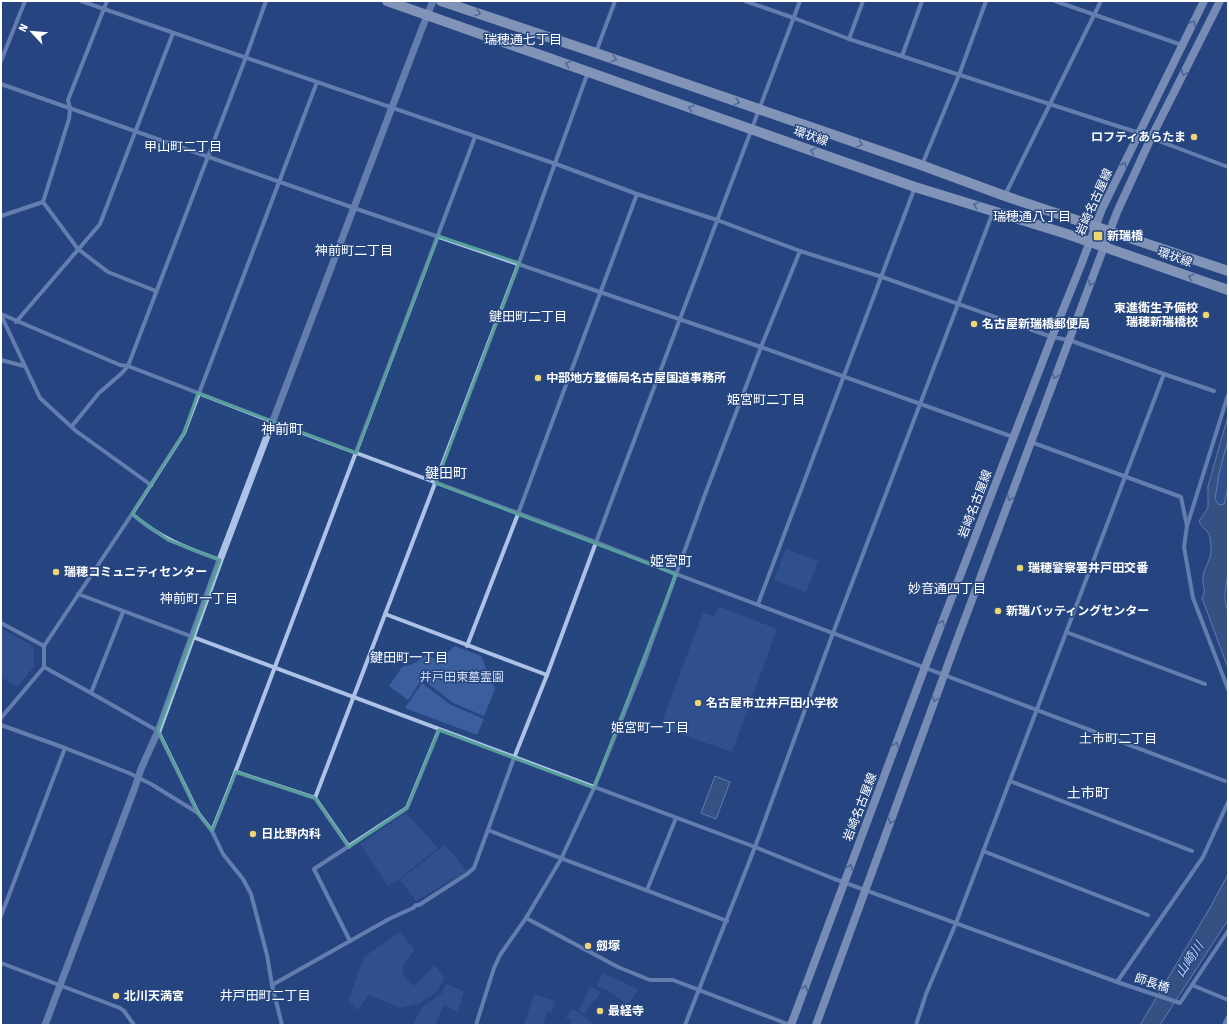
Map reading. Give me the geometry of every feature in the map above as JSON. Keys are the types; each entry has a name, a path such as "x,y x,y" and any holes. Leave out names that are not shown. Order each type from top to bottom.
{"main road":[{"name":"環状線","path":"387,1 916,187 1105,246 1228,290"},
{"name":"環状線","path":"441,1 596,53 921,165 1005,196 1228,272"},
{"name":"岩崎名古屋線","path":"790,1025 925,667 1102,209 1204,1"},
{"path":"816,1025 944,675 1110,231 1151,138 1220,1"}],"street":[{"path":"1,61 25,1"},
{"path":"81,1 556,164 636,194 717,220 800,251 882,277 1052,337 1069,340 1214,391"},
{"path":"42,202 69,119 70,109 68,100 107,1"},
{"path":"72,426 99,393 122,374 128,366 246,58 266,1"},
{"path":"45,1025 138,778 158,731 220,560 433,1"},
{"path":"596,53 615,1"},
{"path":"745,1 902,56 1139,134"},
{"path":"272,986 389,919 413,908 416,904 419,905 474,868 514,758 547,676 800,1"},
{"path":"849,38 863,1"},
{"path":"902,56 922,1"},
{"path":"921,165 959,75 986,1"},
{"path":"1054,1 1183,45"},
{"path":"1005,196 1101,1"},
{"path":"16,322 100,224 173,33"},
{"path":"315,798 519,264 588,71"},
{"path":"1,718 44,668 44,646 184,433 317,82"},
{"path":"1,84 354,208 845,376 1013,438"},
{"path":"212,831 236,772 475,137"},
{"path":"1151,138 1228,167"},
{"path":"758,604 916,187"},
{"path":"466,646 518,514 636,194"},
{"path":"1,216 42,202"},
{"path":"42,202 78,249 108,272 156,291"},
{"path":"685,1025 755,847 833,633 993,211"},
{"path":"476,1025 494,968 500,955 526,918 562,859 594,788 643,666 761,347 800,251"},
{"path":"1,315 40,398 72,426 151,485"},
{"path":"1,315 120,365 128,366 273,422 596,542 676,574 1225,781"},
{"path":"1,360 24,366"},
{"path":"916,1025 926,994 956,923 1164,374"},
{"path":"1228,395 1187,526 1184,547 1194,598 1228,689"},
{"path":"1031,442 1181,497 1187,526"},
{"path":"132,514 142,523 168,540 220,560"},
{"name":"師長橋","path":"78,594 755,847 865,890 1122,984 1180,1003 1192,985"},
{"path":"91,693 123,612"},
{"path":"385,614 547,676"},
{"path":"1,623 44,646"},
{"path":"1066,632 1204,684"},
{"path":"44,668 158,731 198,813 212,831 223,854 243,879 252,894 282,1025"},
{"path":"1,725 66,748 138,778 151,784 198,813"},
{"path":"350,941 314,869 407,808 439,730"},
{"path":"1,916 66,748"},
{"path":"236,772 315,798 349,847"},
{"path":"1010,782 1192,851"},
{"path":"1117,982 1202,857 1228,802"},
{"path":"647,890 676,818"},
{"path":"488,830 727,921"},
{"path":"983,851 1148,916"},
{"path":"526,918 576,946 650,980 673,980 790,1025"},
{"path":"1228,931 1192,985 1228,1000"},
{"path":"1,963 120,1008 134,1025"},
{"path":"1224,1025 1228,1017"}],"highlighted area":[{"path":"438,236 519,263 436,483 676,574 594,788 439,730 407,808 349,847 315,798 236,772 212,831 198,813 158,731 220,560 168,540 132,514 184,433 198,393 356,453"}],"green space":[{"path":"1228,439 1228,486 1224,504 1219,505 1216,501 1218,474"},
{"path":"786,549 818,561 806,592 774,580"},
{"path":"720,607 777,629 732,752 660,727 703,613 714,616"},
{"path":"1,628 34,647 34,667 17,687 1,677"},
{"name":"井戸田東墓霊園","path":"455,646 481,656 495,689 484,716 453,703 422,679 408,700 389,686 402,667 415,663 426,655 439,660"},
{"path":"422,683 451,705 484,719 477,735 405,708"},
{"path":"406,813 438,848 388,886 360,844"},
{"path":"445,845 467,871 416,901 400,880"},
{"path":"400,932 415,950 402,967 403,975 414,986 435,965 444,978 438,991 418,1004 401,1008 369,995 358,1010 348,1001 364,957"},
{"path":"603,973 639,990 627,1005 609,991 597,986"},
{"path":"446,984 464,991 458,1012 444,1005 435,1025 413,1025 422,1007 441,994"},
{"path":"590,987 601,992 584,1014 579,1010"},
{"path":"534,994 555,1001 551,1013 547,1012 543,1025 524,1025"},
{"path":"571,1009 578,1012 595,1025 570,1025 572,1020 566,1018"}],"water":[{"path":"1228,416 1228,439 1219,474 1215,499 1219,505 1224,504 1228,486 1228,570 1225,601 1228,612 1228,668 1202,598 1204,591 1203,575 1210,558 1211,546 1209,535 1199,521 1208,508 1208,486"},
{"path":"715,776 730,782 716,819 701,813"},
{"name":"山崎川","path":"1228,874 1228,920 1160,1025 1140,1025 1211,906"}],"place":[{"name":"ロフティあらたま","path":"1194,137"},
{"name":"新瑞橋","path":"1098,236"},
{"name":"東進衛生予備校 瑞穂新瑞橋校","path":"1206,315"},
{"name":"名古屋新瑞橋郵便局","path":"974,324"},
{"name":"中部地方整備局名古屋国道事務所","path":"538,378"},
{"name":"瑞穂警察署井戸田交番","path":"1020,568"},
{"name":"瑞穂コミュニティセンター","path":"56,572"},
{"name":"新瑞バッティングセンター","path":"998,611"},
{"name":"名古屋市立井戸田小学校","path":"698,703"},
{"name":"日比野内科","path":"253,834"},
{"name":"劔塚","path":"588,946"},
{"name":"北川天満宮","path":"116,996"},
{"name":"最経寺","path":"600,1011"}],"district":[{"name":"瑞穂通七丁目","path":"523,39"},
{"name":"甲山町二丁目","path":"183,146"},
{"name":"瑞穂通八丁目","path":"1032,216"},
{"name":"神前町二丁目","path":"354,250"},
{"name":"鍵田町二丁目","path":"528,316"},
{"name":"姫宮町二丁目","path":"766,399"},
{"name":"神前町","path":"282,429"},
{"name":"鍵田町","path":"446,473"},
{"name":"姫宮町","path":"671,561"},
{"name":"妙音通四丁目","path":"947,588"},
{"name":"神前町一丁目","path":"199,598"},
{"name":"鍵田町一丁目","path":"409,657"},
{"name":"姫宮町一丁目","path":"650,727"},
{"name":"土市町二丁目","path":"1118,738"},
{"name":"土市町","path":"1088,793"},
{"name":"井戸田町二丁目","path":"265,995"}]}
